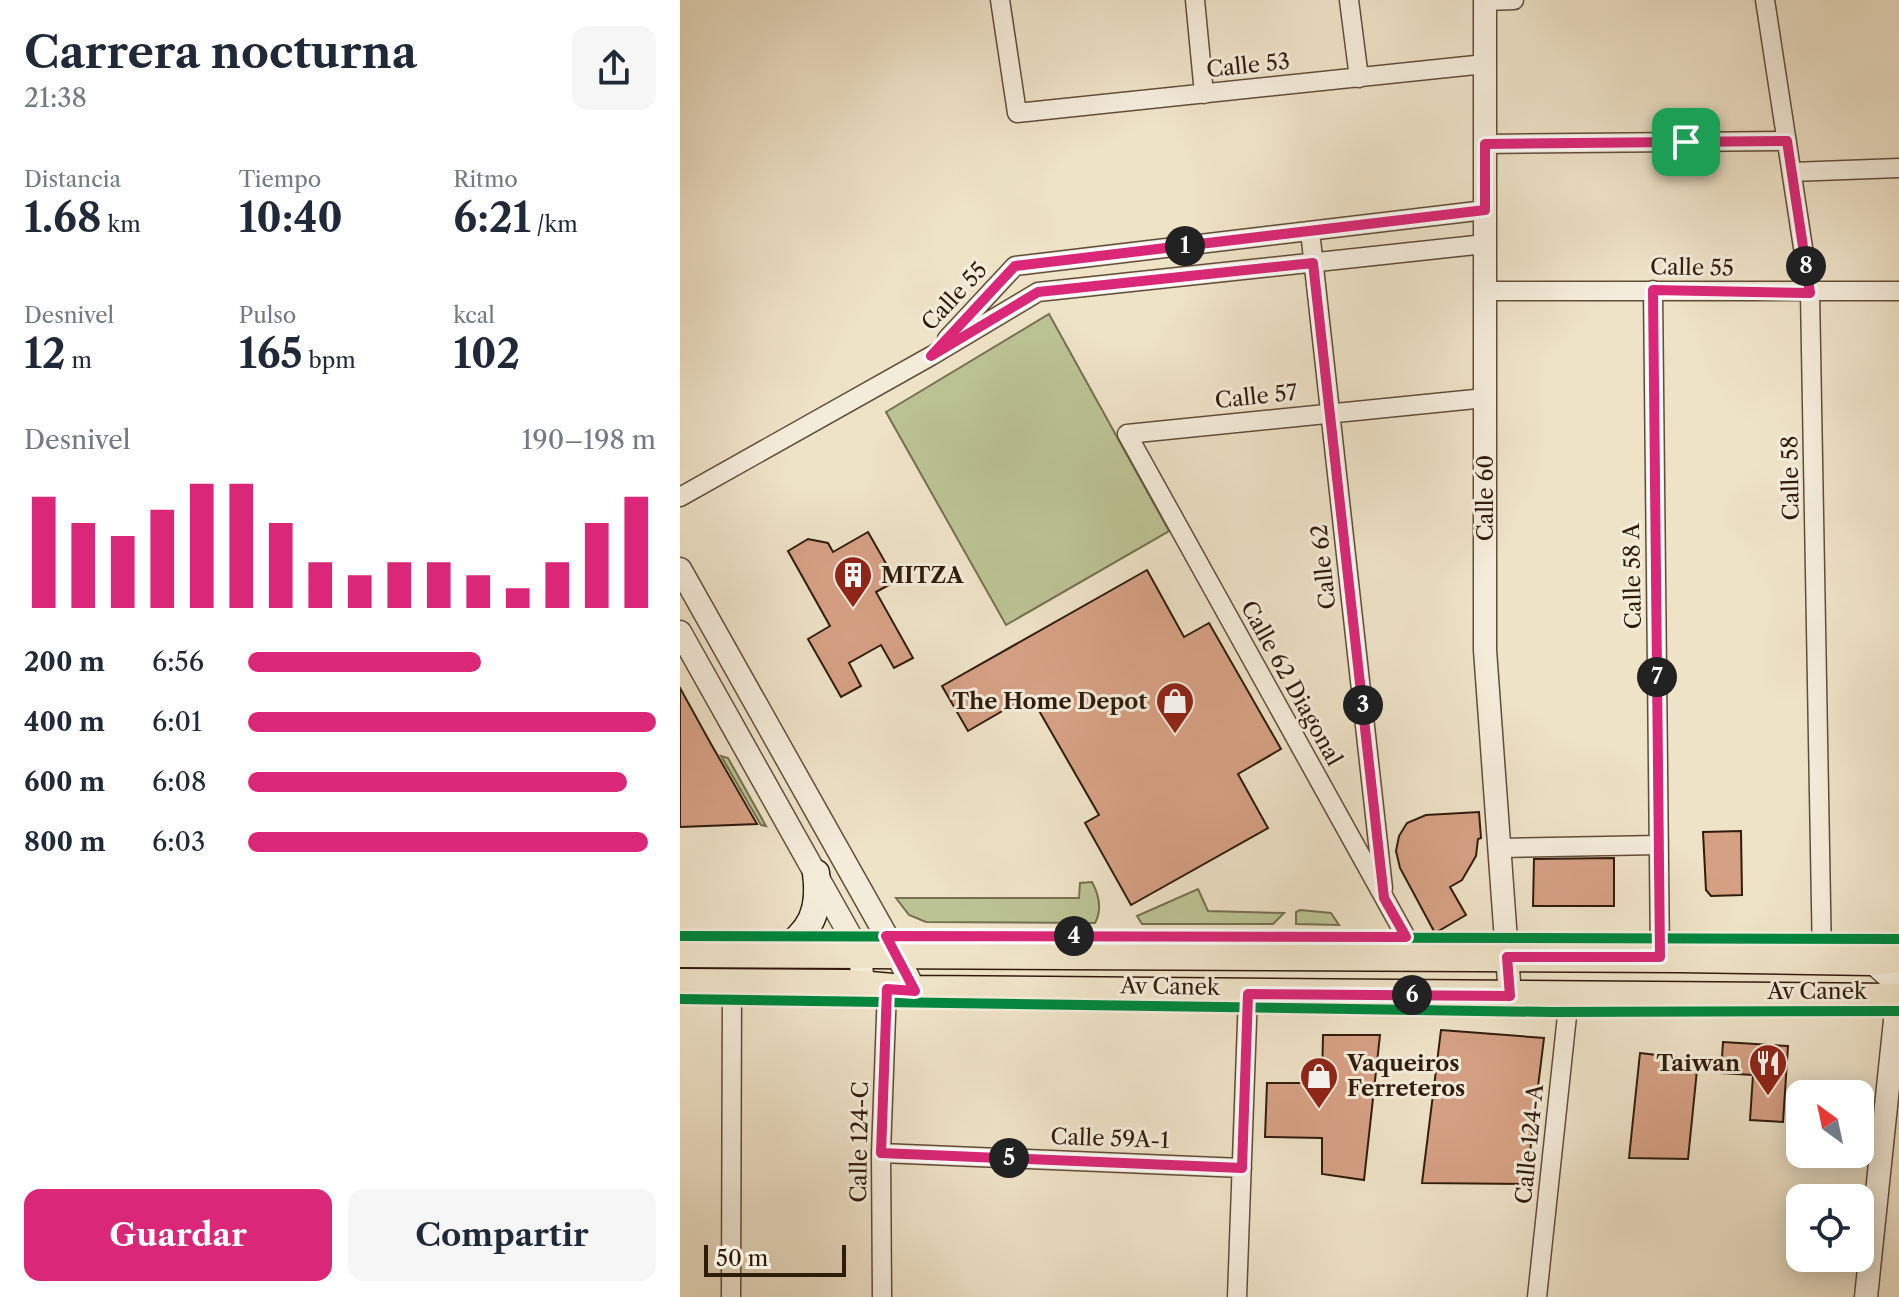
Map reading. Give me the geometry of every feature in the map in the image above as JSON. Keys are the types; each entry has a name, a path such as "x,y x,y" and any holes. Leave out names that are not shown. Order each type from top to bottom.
{"main road":[{"path":"780,952 802,936 812,919 817,904 816,873"},
{"path":"680,952 1884,959"},
{"path":"680,984 1248,994 1899,999"}],"street":[{"name":"Calle 53","path":"1000,0 1017,113 1485,64"},
{"path":"1195,0 1204,94"},
{"path":"1349,0 1359,78"},
{"path":"1485,0 1514,0"},
{"name":"Calle 60","path":"1485,0 1485,650 1510,996"},
{"name":"Calle 58","path":"1765,0 1810,293 1822,960"},
{"path":"1485,144 1787,141"},
{"path":"1792,172 1899,168"},
{"name":"Calle 55","path":"931,356 1015,266 1485,210"},
{"name":"Calle 62","path":"1310,231 1384,898"},
{"name":"Calle 55","path":"931,356 1038,292 1485,244"},
{"name":"Calle 58 A","path":"1653,290 1660,957"},
{"name":"Calle 55","path":"1485,291 1899,291"},
{"path":"680,497 931,356"},
{"name":"Calle 57","path":"1127,434 1485,398"},
{"name":"Calle 62 Diagonal","path":"1127,434 1416,955"},
{"path":"680,569 896,953 888,989"},
{"path":"680,632 860,953 888,989"},
{"path":"1500,848 1659,845"},
{"path":"1884,959 1899,986"},
{"path":"731,1297 732,985"},
{"name":"Calle 124-C","path":"882,1297 881,1153 888,989"},
{"path":"1237,1297 1248,994"},
{"name":"Calle 124-A","path":"1537,1297 1569,997"},
{"path":"1866,1297 1896,1011 1899,1009"},
{"name":"Calle 59A-1","path":"881,1153 1242,1168"}],"green space":[{"path":"1049,314 1169,531 1006,625 886,412"},
{"path":"721,756 728,758 766,826 761,825"},
{"path":"1092,882 1099,902 1095,923 926,922 909,915 896,898 1079,898 1080,883"},
{"path":"1198,889 1208,911 1284,913 1273,924 1142,924 1137,916"},
{"path":"1296,912 1331,913 1339,925 1296,924"}],"building":[{"name":"MITZA","path":"868,532 896,581 876,592 913,658 894,668 881,645 849,663 861,686 841,697 808,639 830,626 788,551 808,539 828,543 833,552"},
{"name":"The Home Depot","path":"1147,570 1184,637 1209,623 1281,749 1238,774 1268,828 1131,905 1085,823 1099,815 1030,695 968,731 942,686"},
{"path":"680,688 711,744 757,824 680,827"},
{"path":"1479,812 1481,838 1478,839 1476,856 1462,880 1450,887 1466,915 1435,933 1400,868 1396,851 1399,836 1407,823 1426,815"},
{"path":"1741,831 1742,895 1711,896 1706,890 1703,832"},
{"path":"1614,858 1614,906 1533,906 1534,859"},
{"path":"1441,1030 1544,1038 1526,1184 1422,1183"},
{"name":"Vaqueiros Ferreteros","path":"1323,1035 1380,1035 1364,1180 1322,1174 1322,1138 1265,1137 1267,1083 1322,1083"},
{"name":"Taiwan","path":"1723,1042 1788,1046 1783,1122 1750,1120 1753,1075 1721,1073"},
{"path":"1640,1053 1698,1060 1688,1159 1629,1158"}],"cycle path":[{"path":"680,936 1899,939"},
{"name":"Av Canek","path":"680,999 1551,1012 1899,1011"}],"place":[{"name":"MITZA","path":"853,609"},
{"name":"The Home Depot","path":"1175,735"},
{"name":"Taiwan","path":"1768,1097"},
{"name":"Vaqueiros Ferreteros","path":"1319,1110"}],"route":[{"path":"1787,141 1810,293 1653,290 1660,957 1507,957 1510,996 1248,994 1242,1168 881,1153 887,989 915,991 886,936 1406,937 1384,898 1313,263 1038,292 931,356 1015,266 1485,210 1485,144 1686,142 1787,141"}]}
